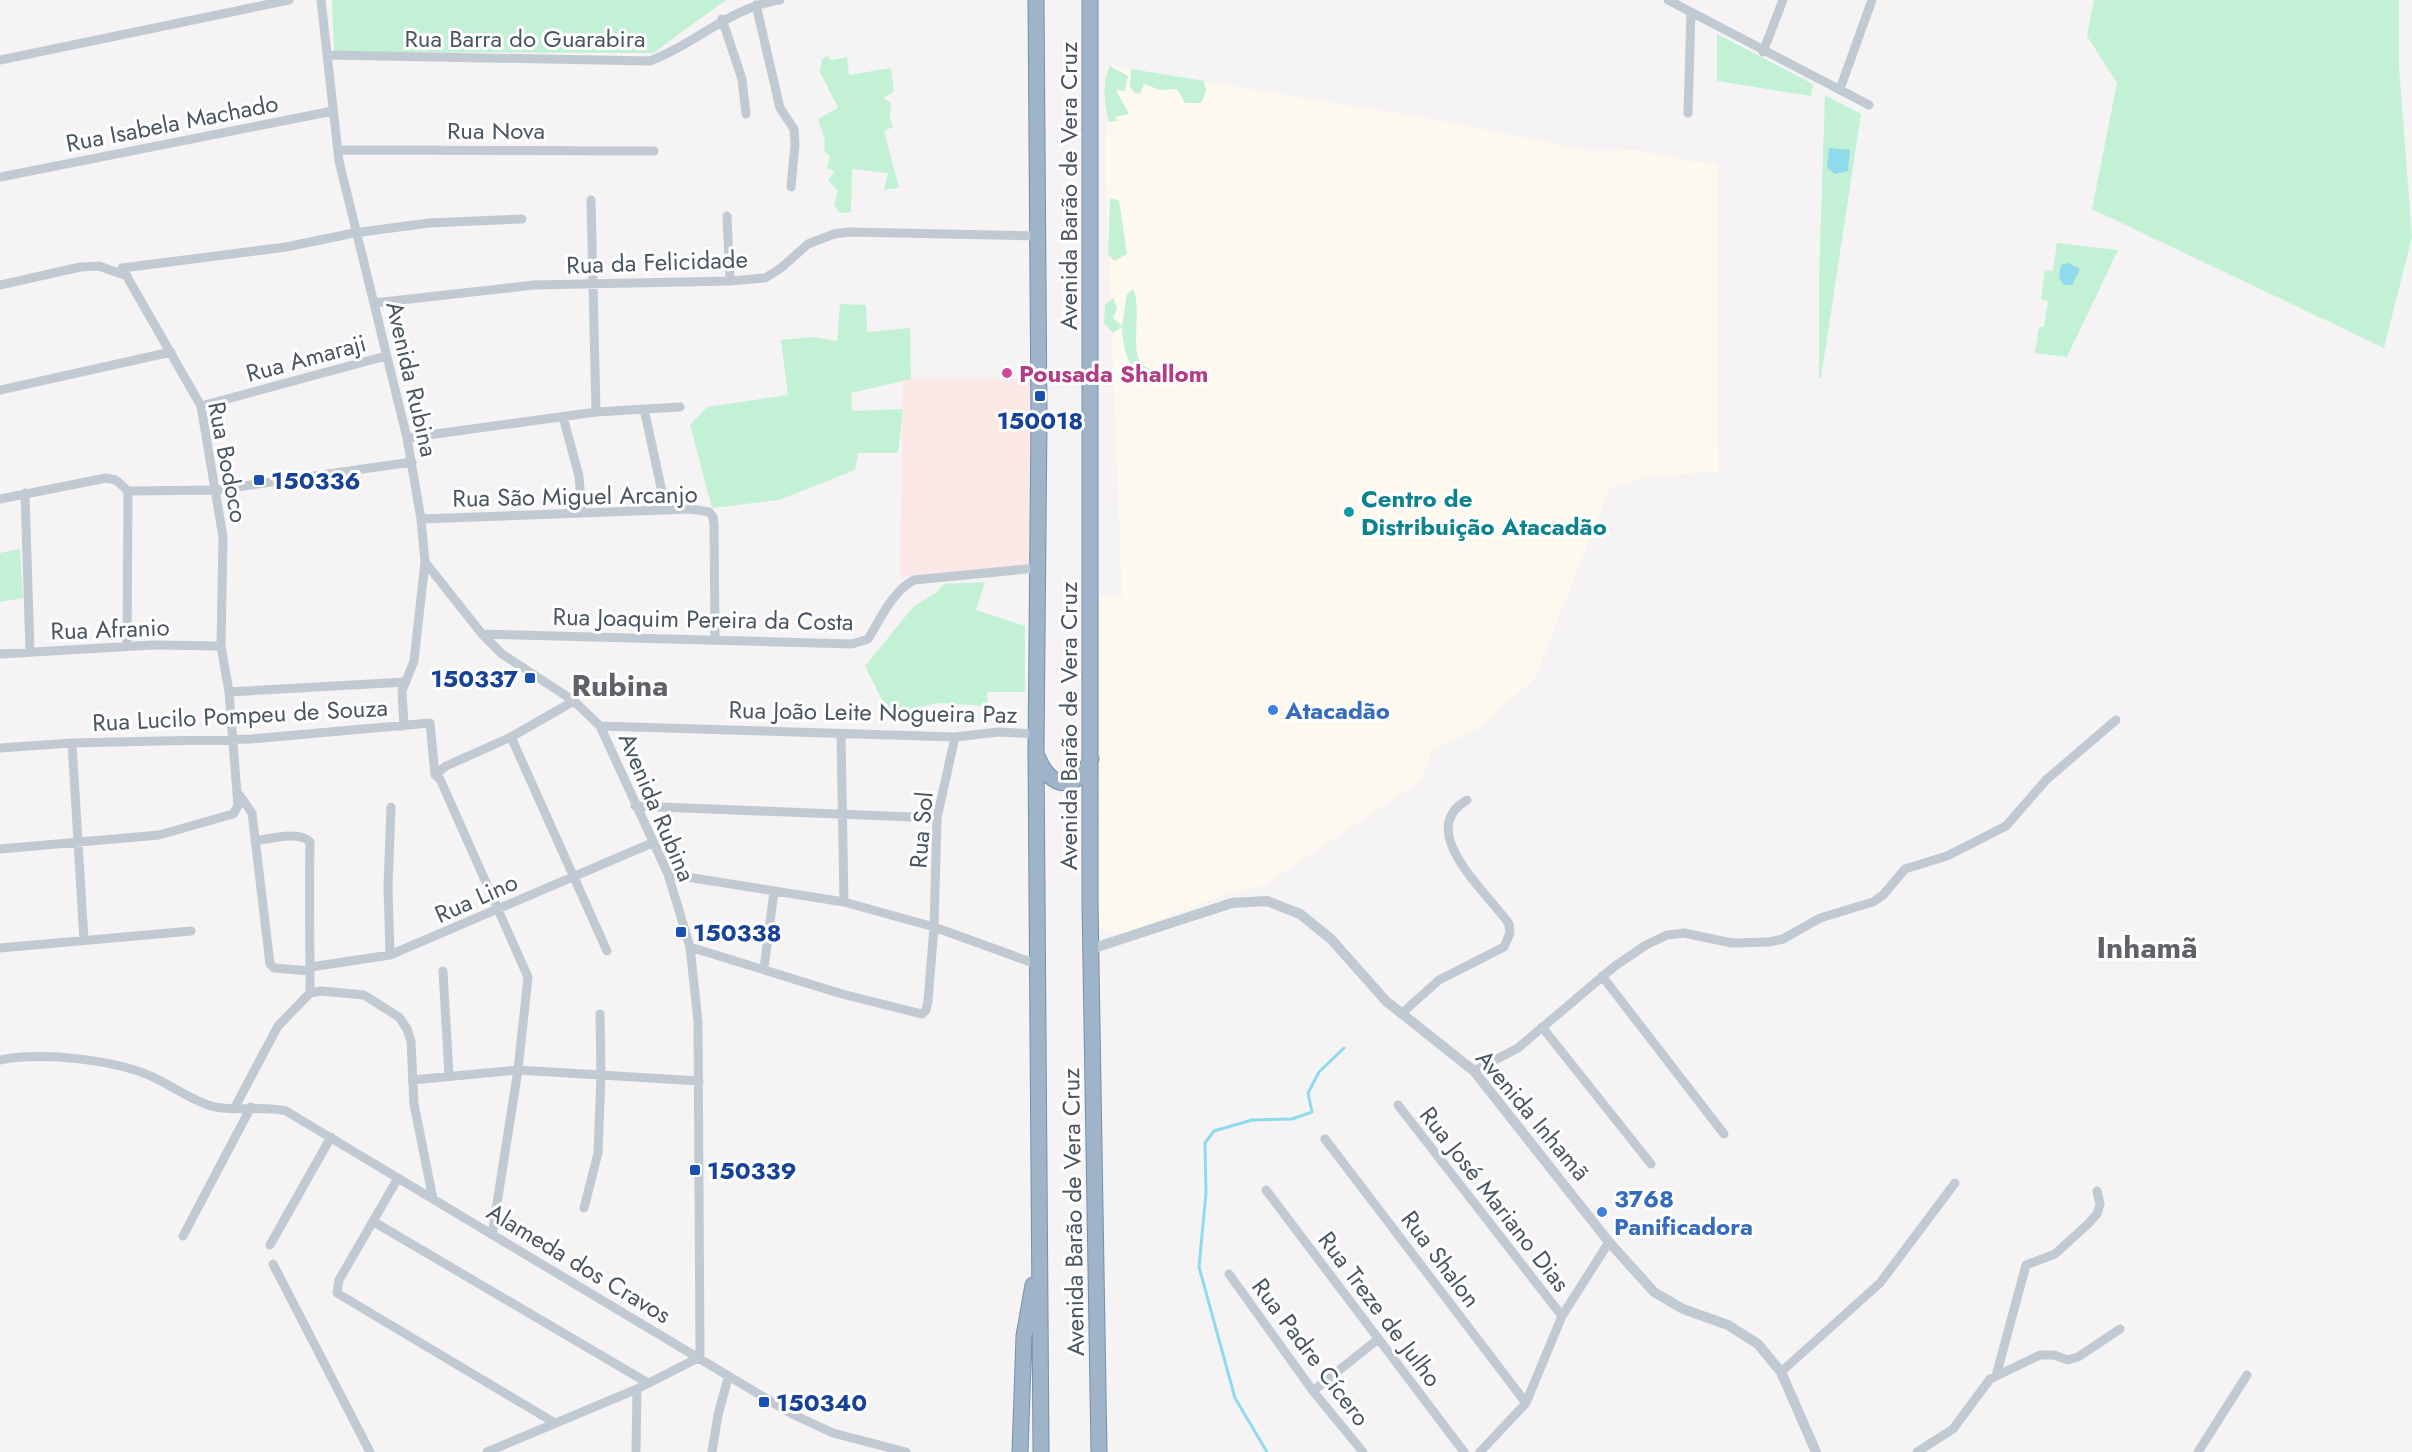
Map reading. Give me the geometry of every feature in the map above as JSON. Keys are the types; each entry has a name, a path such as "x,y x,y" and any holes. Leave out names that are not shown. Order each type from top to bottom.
{"highway":[{"name":"Avenida Barão de Vera Cruz","path":"1036,0 1039,419 1036,752 1041,1452"},
{"name":"Avenida Barão de Vera Cruz","path":"1090,0 1091,949 1099,1452"},
{"path":"1036,752 1043,769 1052,780 1066,784 1078,780 1085,772 1092,755"},
{"path":"1020,1452 1024,1336 1039,1252"}],"street":[{"path":"0,60 233,5 289,0"},
{"name":"Avenida Rubina","path":"321,0 338,150 354,233 374,303 407,438 421,519 425,562 482,634 502,654 574,702 600,726 634,806 668,874 690,947 698,1022 700,1357"},
{"name":"Rua Barra do Guarabira","path":"328,55 650,60 666,55 722,19 756,5 780,0"},
{"path":"1668,0 1869,105"},
{"path":"1763,51 1783,0"},
{"path":"1840,89 1872,0"},
{"path":"756,5 780,108 794,129 791,187"},
{"path":"1688,113 1691,12"},
{"path":"722,19 742,79 746,114"},
{"name":"Rua Isabela Machado","path":"0,177 333,111"},
{"name":"Rua Nova","path":"338,150 654,151"},
{"path":"591,200 596,412"},
{"path":"727,216 730,281"},
{"path":"0,285 80,267 99,266 125,272 286,247 354,233 461,220 522,219"},
{"name":"Rua da Felicidade","path":"374,303 534,285 730,281 772,275 808,244 834,234 849,232 1036,236"},
{"name":"Rua Bodoco","path":"125,272 201,406 223,537 221,646 229,692 231,739 238,793"},
{"path":"0,390 171,352"},
{"name":"Rua Amaraji","path":"201,406 386,356"},
{"path":"407,438 596,412 680,408"},
{"path":"644,410 666,510"},
{"path":"563,417 579,476 582,513"},
{"path":"0,499 106,478 116,480 128,491 216,490 412,462"},
{"path":"127,646 128,491"},
{"path":"25,493 30,652"},
{"name":"Rua São Miguel Arcanjo","path":"421,519 666,510 709,512 713,517 715,640"},
{"path":"404,726 402,691 414,661 425,562"},
{"name":"Rua Joaquim Pereira da Costa","path":"482,634 861,643 868,639 894,598 905,585 914,580 1037,568"},
{"name":"Rua Afranio","path":"0,654 127,646 221,646"},
{"path":"229,692 405,682"},
{"path":"492,1236 518,1070 528,977 440,779 435,775 446,766 511,737 574,702"},
{"path":"1474,1071 1518,1048 1602,976 1646,945 1667,935 1684,933 1732,943 1769,942 1783,939 1826,916 1873,902 1883,895 1905,869 1947,856 2006,826 2046,780 2116,720"},
{"name":"Rua Lucilo Pompeu de Souza","path":"0,748 72,743 231,739 430,723 435,775"},
{"name":"Rua João Leite Nogueira Paz","path":"600,726 955,737 999,732 1036,734"},
{"path":"841,734 844,902"},
{"path":"511,737 607,951"},
{"name":"Rua Sol","path":"764,968 842,994 922,1014 926,1010 934,927 937,818 955,737"},
{"path":"72,743 84,940"},
{"path":"238,793 252,813 255,842 283,837 305,838 310,842 308,881 310,993"},
{"path":"0,849 159,835 233,814 238,806 238,793"},
{"path":"1401,1014 1439,980 1498,952 1507,942 1509,924 1455,853 1447,833 1451,813 1467,800"},
{"path":"634,806 937,818"},
{"path":"390,955 388,887 392,807"},
{"name":"Rua Lino","path":"255,842 270,964 274,968 310,969 390,955 652,843"},
{"path":"668,874 844,902 934,927 1039,965"},
{"path":"690,947 764,968 774,892"},
{"name":"Avenida Inhamã","path":"1091,949 1219,906 1267,901 1286,907 1318,927 1401,1014 1474,1071 1609,1242 1654,1292 1683,1309 1728,1325 1758,1344 1780,1372 1816,1452"},
{"path":"0,948 191,931"},
{"path":"443,971 449,1075"},
{"path":"1602,976 1724,1134"},
{"path":"235,1107 278,1026 310,993 321,991 364,995 399,1017 408,1029 411,1041 414,1104 433,1199"},
{"path":"584,1208 598,1153 601,1075 600,1014"},
{"path":"1542,1027 1651,1164"},
{"name":"Alameda dos Cravos","path":"0,1060 40,1055 88,1061 153,1077 184,1095 211,1106 286,1111 492,1236 700,1357 728,1378 792,1414 833,1433 906,1452"},
{"path":"412,1080 518,1070 699,1081"},
{"name":"Rua José Mariano Dias","path":"1398,1106 1562,1316"},
{"path":"183,1236 251,1107"},
{"path":"270,1245 331,1137"},
{"name":"Rua Shalon","path":"1325,1139 1526,1403"},
{"path":"398,1178 339,1280 338,1293 555,1424"},
{"path":"1780,1372 1880,1283 1955,1183"},
{"name":"Rua Treze de Julho","path":"1266,1190 1377,1340 1464,1452"},
{"path":"1996,1376 2026,1265 2055,1254 2088,1224 2097,1214 2100,1204 2097,1191"},
{"path":"374,1222 648,1383"},
{"path":"1480,1452 1526,1403 1562,1316 1609,1242"},
{"path":"273,1264 370,1452"},
{"name":"Rua Padre Cícero","path":"1229,1274 1313,1391 1363,1452"},
{"path":"1917,1452 1953,1429 1980,1392 1996,1376 2040,1355 2054,1355 2068,1360 2078,1357 2120,1329"},
{"path":"1313,1391 1377,1340"},
{"path":"487,1452 637,1389 700,1357"},
{"path":"2198,1452 2247,1375"},
{"path":"712,1452 718,1415 728,1378"},
{"path":"636,1452 637,1389"}],"shaded area":[{"path":"1110,66 1439,120 1587,151 1637,150 1687,161 1717,163 1718,472 1649,476 1610,488 1534,680 1475,730 1431,751 1422,780 1261,887 1232,892 1124,933 1114,934 1100,927 1099,597 1122,596 1105,157"},
{"path":"903,379 1040,379 1037,566 900,577"}],"green space":[{"path":"332,0 726,0 653,53 334,52"},
{"path":"2094,0 2399,0 2399,68 2412,237 2384,348 2092,209 2117,83 2087,36"},
{"path":"1717,34 1813,84 1811,96 1717,81"},
{"path":"827,56 831,60 847,57 849,75 891,68 894,92 883,98 891,103 890,118 893,127 884,131 899,188 884,190 888,173 852,169 851,212 840,213 834,205 838,191 828,180 835,172 827,168 830,157 824,150 825,140 818,119 838,108 820,72 822,59"},
{"path":"1110,66 1128,76 1125,91 1116,90 1129,114 1115,117 1118,121 1109,122 1105,93 1107,72"},
{"path":"1131,69 1204,81 1206,91 1201,103 1185,103 1177,89 1160,90 1144,84 1140,94 1135,93 1130,87"},
{"path":"1825,95 1861,114 1821,378 1819,377 1819,280"},
{"path":"1110,198 1119,201 1127,254 1114,261 1108,254"},
{"path":"2057,243 2118,250 2067,357 2035,353 2039,327 2044,327 2048,301 2041,299 2045,270 2053,271"},
{"path":"1133,289 1137,308 1136,342 1139,360 1144,366 1162,373 1163,384 1143,378 1136,372 1124,347 1122,327 1113,333 1104,323 1105,305 1114,298 1117,309 1113,318 1122,326 1127,294"},
{"path":"840,304 866,305 867,332 910,328 911,379 851,393 852,411 903,409 898,453 858,453 855,470 779,500 712,508 690,425 707,407 788,395 781,340 813,337 837,341"},
{"path":"20,549 23,598 0,602 0,553"},
{"path":"985,582 976,610 1025,626 1025,692 987,692 988,706 938,703 908,710 887,710 865,666 914,606 936,593 944,584"}],"water":[{"path":"1829,148 1850,150 1848,171 1835,174 1827,168"},
{"path":"2068,263 2080,269 2072,285 2064,285 2059,278 2061,265"}],"waterway":[{"path":"1267,1452 1235,1398 1199,1267 1206,1193 1205,1143 1214,1131 1252,1120 1292,1119 1312,1112 1308,1093 1319,1072 1344,1048"}],"place":[{"name":"Pousada Shallom","path":"1007,373"},
{"name":"150018","path":"1040,396"},
{"name":"150336","path":"259,480"},
{"name":"Centro de Distribuição Atacadão","path":"1349,512"},
{"name":"150337","path":"530,678"},
{"name":"Atacadão","path":"1273,710"},
{"name":"150338","path":"681,932"},
{"name":"150339","path":"695,1170"},
{"name":"3768 Panificadora","path":"1602,1212"},
{"name":"150340","path":"764,1402"}],"district":[{"name":"Rubina","path":"620,685"},
{"name":"Inhamã","path":"2147,947"}]}
